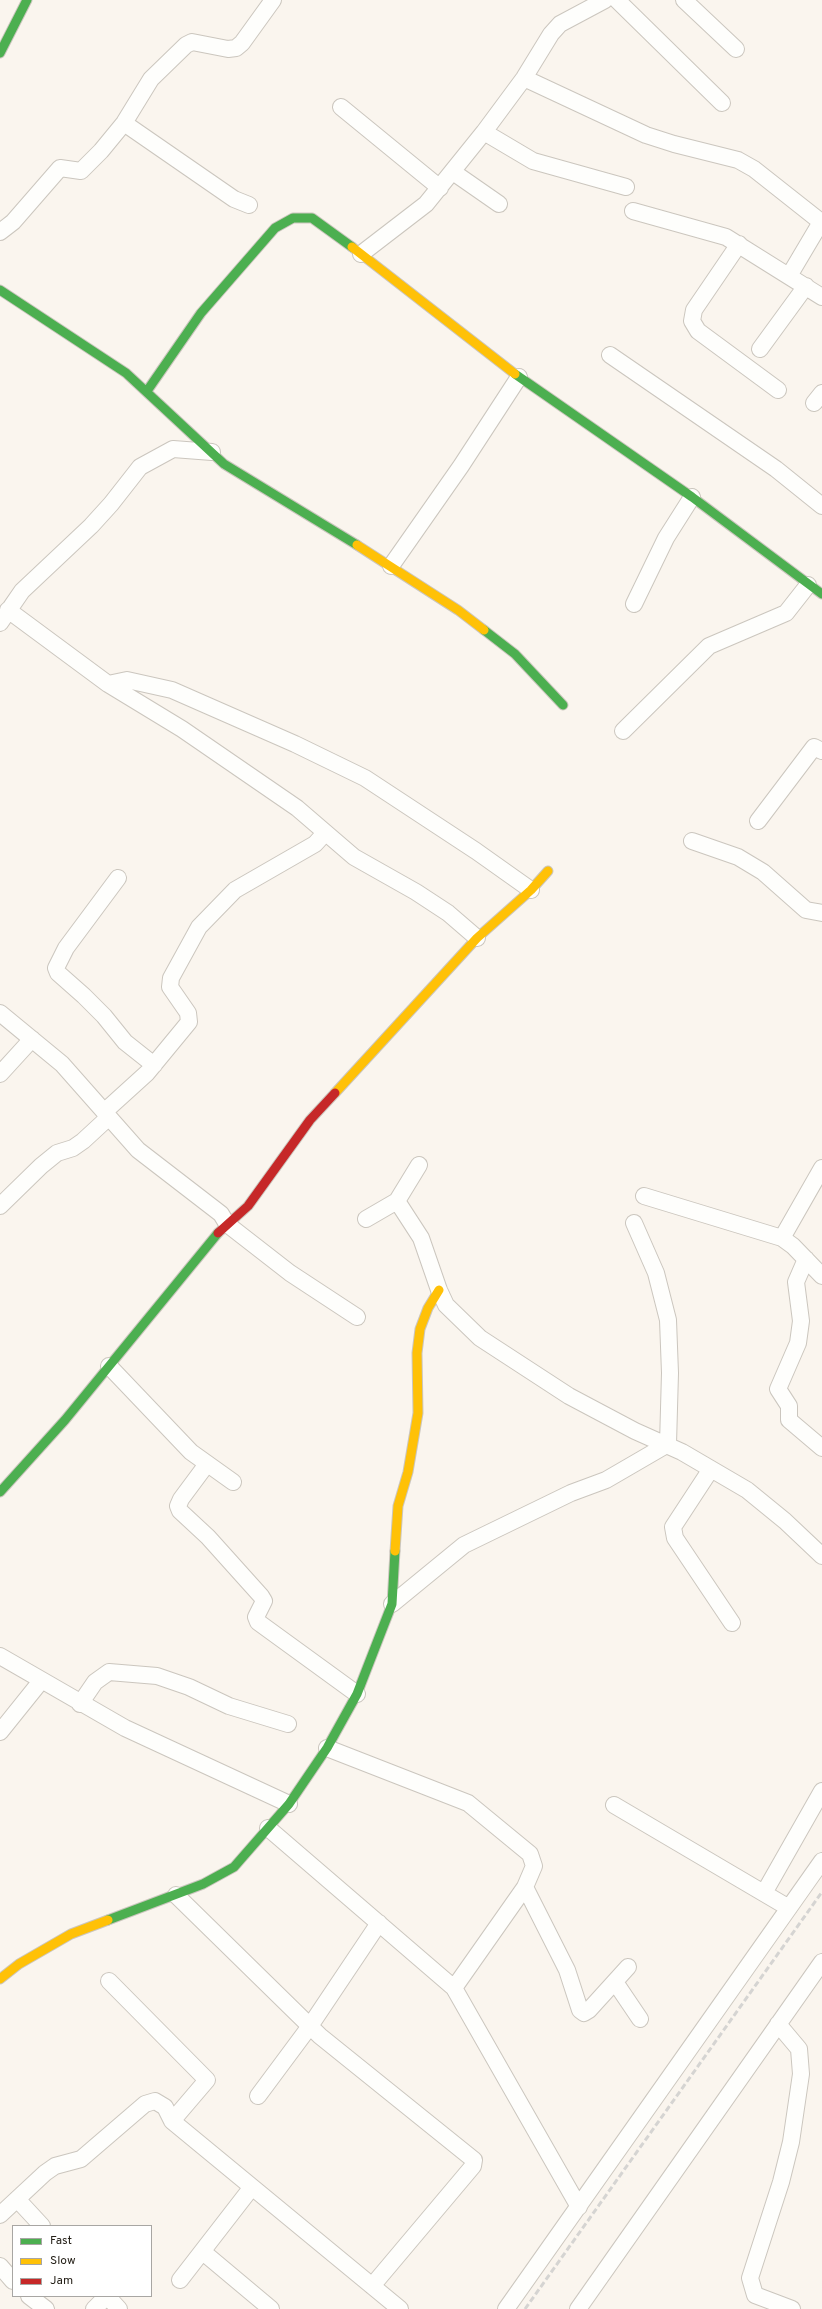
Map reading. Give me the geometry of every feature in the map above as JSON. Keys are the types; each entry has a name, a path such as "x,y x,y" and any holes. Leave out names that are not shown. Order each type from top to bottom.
{"street":[{"path":"0,53 27,0"},
{"path":"0,232 13,222 60,168 81,171 101,151 124,123 151,79 186,45 192,42 228,49 236,48 242,43 273,0"},
{"path":"361,254 426,204 440,188 524,78 551,34 560,24 606,0"},
{"path":"617,0 722,103"},
{"path":"684,0 736,49"},
{"path":"524,78 646,135 674,144 738,160 754,169 820,222 790,276"},
{"path":"341,107 440,188"},
{"path":"124,123 234,199 249,205"},
{"path":"484,132 532,161 626,187"},
{"path":"453,172 499,204"},
{"path":"633,211 726,237 822,297"},
{"path":"147,391 200,313 274,228 293,218 312,218 361,254 519,377 692,497 822,594"},
{"path":"739,244 694,310 692,321 698,331 778,390"},
{"path":"760,349 806,286"},
{"path":"0,290 126,373 231,468 391,566 458,610 515,654 563,705"},
{"path":"610,354 776,469 822,506"},
{"path":"391,566 461,466 519,377"},
{"path":"212,452 173,449 140,467 111,504 22,591 4,616 108,684 182,729 298,808 354,858 416,892 448,914 477,938"},
{"path":"634,604 666,538 692,497"},
{"path":"623,731 710,646 786,613 808,585"},
{"path":"108,684 127,680 172,690 226,712 302,747 365,778 476,851 531,890"},
{"path":"758,821 814,747 822,751"},
{"path":"0,1206 41,1166 57,1153 73,1148 83,1141 154,1065 189,1022 188,1013 170,987 171,978 199,927 235,890 315,844 326,832"},
{"path":"692,841 738,857 763,872 806,910 822,913"},
{"path":"0,1492 65,1420 227,1224 248,1206 310,1120 477,938 531,890 548,871"},
{"path":"118,878 66,948 56,968 58,973 104,1016 125,1042 154,1065"},
{"path":"0,1013 62,1064 138,1150 221,1214 227,1224 290,1273 357,1317"},
{"path":"0,1074 32,1039"},
{"path":"366,1219 398,1201 419,1165"},
{"path":"782,1238 822,1168"},
{"path":"644,1196 782,1238 793,1246 822,1276"},
{"path":"398,1201 422,1238 439,1290 446,1305 480,1338 569,1396 635,1431 668,1444 747,1490 780,1516 822,1556"},
{"path":"634,1223 656,1273 668,1320 670,1373 668,1444"},
{"path":"806,1259 796,1282 801,1321 798,1343 778,1389 789,1406 789,1420 822,1448"},
{"path":"3,1971 71,1934 203,1884 234,1867 289,1804 327,1748 357,1694 392,1604 398,1506 408,1472 418,1413 417,1353 420,1329 428,1308 439,1290"},
{"path":"109,1366 192,1452 233,1482"},
{"path":"392,1604 464,1545 571,1493 606,1480 668,1444"},
{"path":"207,1464 181,1499 178,1506 180,1511 208,1537 261,1596 264,1601 256,1617 258,1622 357,1694"},
{"path":"712,1469 673,1527 675,1538 732,1623"},
{"path":"0,1656 41,1682 80,1704 173,1752 289,1804"},
{"path":"80,1704 95,1682 109,1672 157,1676 189,1687 229,1706 288,1724"},
{"path":"0,1732 41,1682"},
{"path":"327,1748 406,1777 468,1803 530,1854 534,1866 526,1887 454,1988"},
{"path":"764,1893 822,1791"},
{"path":"614,1805 789,1908"},
{"path":"268,1828 454,1988 579,2207"},
{"path":"506,2309 822,1861"},
{"path":"526,1887 566,1970 580,2010 584,2012 589,2010 628,1967"},
{"path":"176,1895 310,2026 474,2160 473,2166 372,2286"},
{"path":"258,2096 310,2026 379,1923"},
{"path":"578,2309 822,1962"},
{"path":"109,1981 207,2080 172,2121"},
{"path":"615,1982 640,2019"},
{"path":"778,2024 799,2049 801,2074 791,2142 781,2182 750,2278 750,2286 755,2295 792,2309"},
{"path":"0,2215 55,2166 81,2159 145,2104 155,2101 165,2107 172,2121 400,2309"},
{"path":"180,2280 252,2187"},
{"path":"17,2199 41,2225"},
{"path":"203,2252 271,2309"},
{"path":"0,2266 12,2280"},
{"path":"30,2297 46,2309"},
{"path":"94,2309 106,2297"},
{"path":"108,2297 119,2309"}],"railway":[{"path":"525,2309 822,1892"}],"traffic: fast":[{"path":"0,53 27,0"},
{"path":"147,391 201,313 275,228 293,218 312,218 352,247"},
{"path":"0,290 126,373 224,464 357,545"},
{"path":"515,374 692,497 822,594"},
{"path":"484,630 515,654 563,705"},
{"path":"0,1492 65,1420 218,1233"},
{"path":"108,1920 203,1884 234,1867 289,1804 327,1748 357,1694 392,1604 395,1551"}],"traffic: slow":[{"path":"352,247 515,374"},
{"path":"357,545 458,610 484,630"},
{"path":"335,1093 477,938 531,890 548,871"},
{"path":"395,1551 398,1506 408,1472 418,1413 417,1353 420,1329 428,1308 439,1290"},
{"path":"0,1979 19,1964 71,1934 108,1920"}],"traffic: jam":[{"path":"218,1233 248,1206 310,1120 335,1093"}]}
